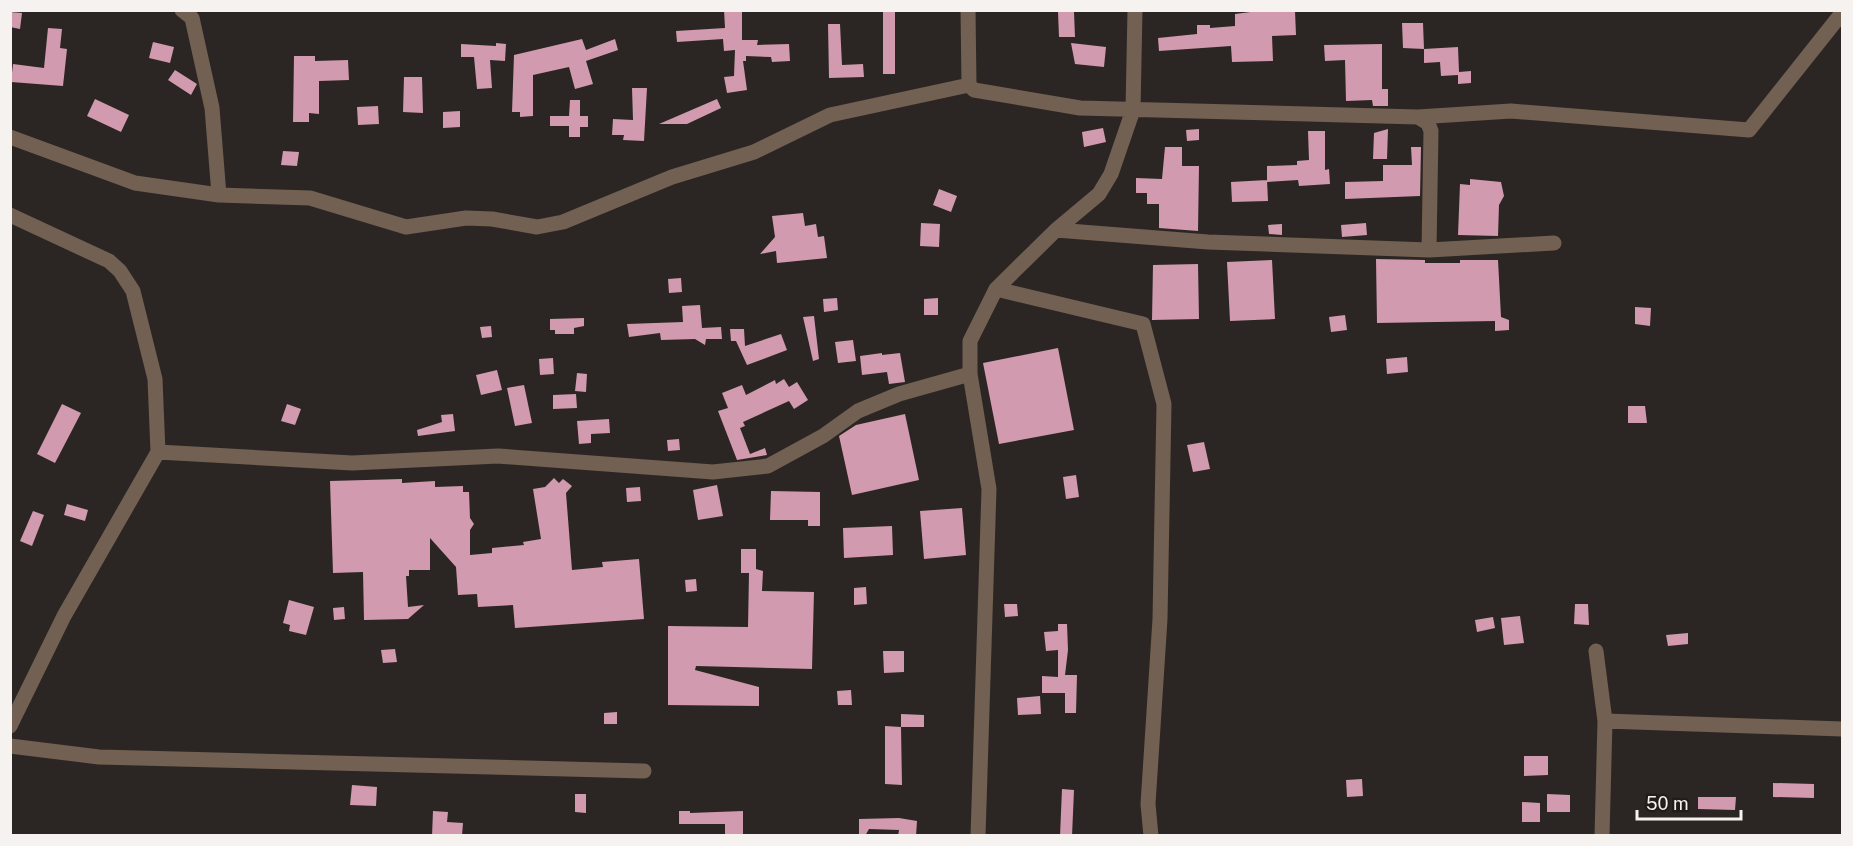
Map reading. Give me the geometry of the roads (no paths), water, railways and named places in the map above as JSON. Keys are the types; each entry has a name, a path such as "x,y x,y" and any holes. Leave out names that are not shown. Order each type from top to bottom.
{"street":[{"path":"182,10 192,18 212,108 219,195"},
{"path":"968,10 969,85 974,90 1069,106 1133,110 1418,117 1511,111 1749,130 1842,13"},
{"path":"978,836 989,489 970,374 971,335 996,290 1056,230 1099,194 1111,174 1133,110 1135,10"},
{"path":"10,137 135,183 219,195 310,198 406,227 466,218 492,219 537,227 563,222 672,177 753,152 830,115 969,85"},
{"path":"1418,117 1428,123 1431,131 1429,250"},
{"path":"10,215 109,261 129,284 133,291 154,379 158,452 64,616 10,726"},
{"path":"1056,230 1208,242 1429,250 1554,243"},
{"path":"996,290 1143,324 1164,404 1160,619 1148,804 1151,836"},
{"path":"158,452 352,463 498,456 714,472 768,466 822,436 858,411 899,394 970,374"},
{"path":"1596,651 1605,721 1602,836"},
{"path":"1605,721 1842,729"},
{"path":"10,746 99,757 644,771"}]}
